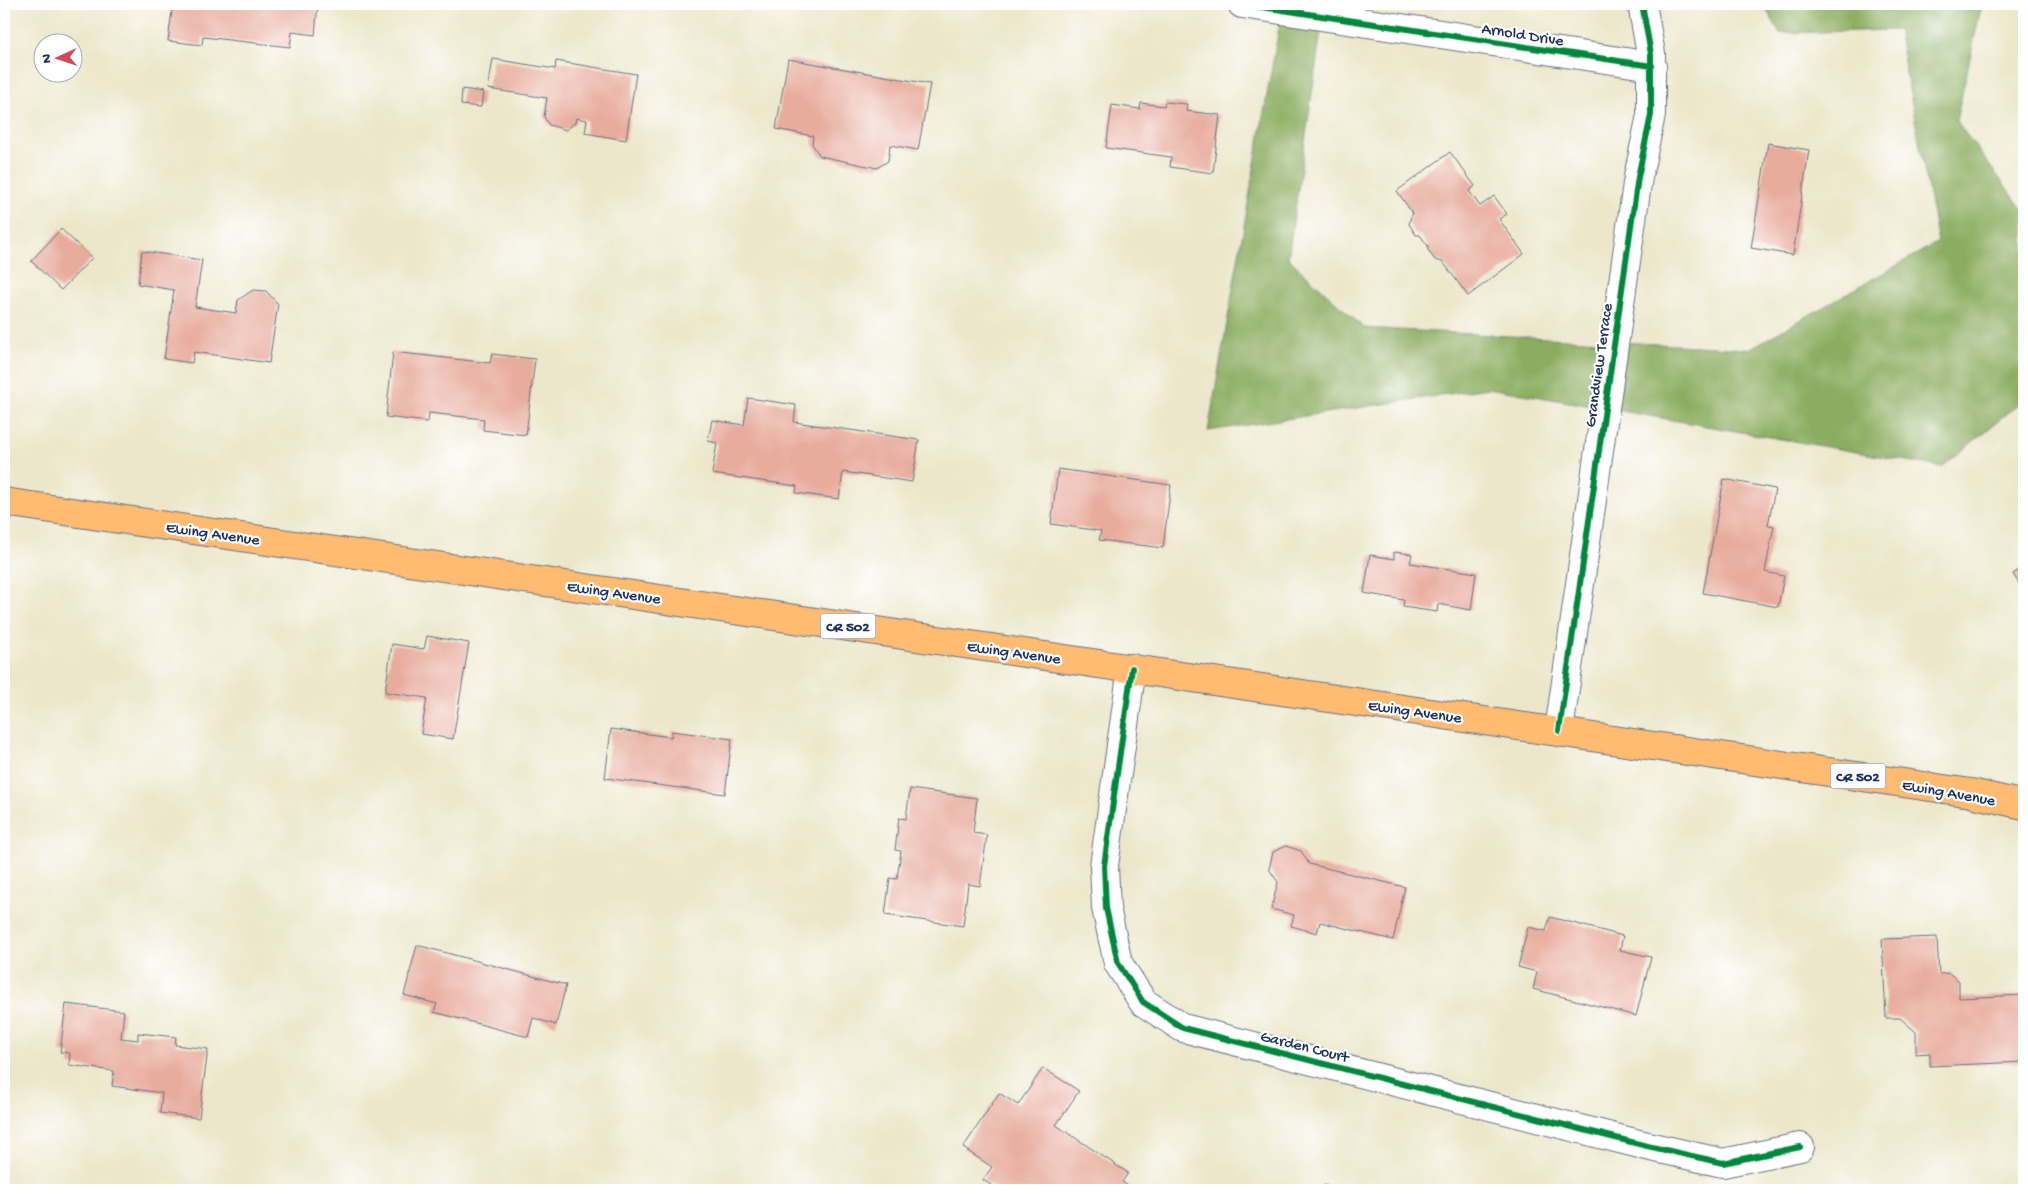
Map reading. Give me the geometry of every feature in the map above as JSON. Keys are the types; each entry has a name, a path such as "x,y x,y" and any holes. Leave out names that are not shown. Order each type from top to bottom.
{"main road":[{"name":"Ewing Avenue","path":"4,502 1970,793 2024,805"}],"street":[{"name":"Arnold Drive","path":"1242,4 1652,66"},
{"name":"Grandview Terrace","path":"1559,732 1638,177 1651,115 1652,66 1642,4"},
{"name":"Garden Court","path":"1132,668 1104,866 1106,908 1118,962 1143,1002 1183,1028 1634,1143 1723,1163 1800,1147"}],"green space":[{"path":"1283,4 1325,4 1288,258 1364,328 1749,349 1938,242 1898,30 1780,33 1763,4 1982,4 1956,121 2024,211 2024,400 1942,467 1488,388 1208,431"}],"building":[{"path":"173,4 202,7 202,4 318,4 315,35 292,32 290,47 203,37 202,45 168,41"},
{"path":"493,59 555,69 556,61 636,74 626,140 585,133 587,120 576,118 575,123 566,130 549,125 544,117 547,98 488,89"},
{"path":"788,59 930,84 918,150 890,145 888,161 877,168 820,156 812,144 813,136 776,129"},
{"path":"462,89 483,92 481,107 461,105"},
{"path":"1165,102 1187,104 1186,111 1220,115 1213,173 1170,167 1171,157 1106,148 1112,105 1140,109 1141,103 1164,106"},
{"path":"1768,143 1809,150 1793,255 1751,248"},
{"path":"1450,152 1475,186 1469,191 1480,206 1494,196 1507,214 1499,219 1524,254 1468,296 1443,262 1435,260 1420,235 1416,235 1409,224 1413,214 1397,191"},
{"path":"61,229 92,258 61,290 31,261"},
{"path":"142,251 202,260 195,307 236,313 238,300 253,290 266,291 278,304 269,363 194,352 192,363 164,359 174,290 138,284"},
{"path":"393,352 490,363 492,354 535,359 526,435 483,430 484,419 429,413 428,422 386,417"},
{"path":"748,398 796,405 794,422 919,440 912,482 843,472 839,499 796,493 797,486 712,474 717,443 708,441 712,420 744,425"},
{"path":"1058,469 1171,485 1163,548 1099,540 1101,531 1051,524"},
{"path":"1724,479 1775,489 1768,525 1774,526 1765,572 1784,576 1778,607 1703,593"},
{"path":"1394,552 1412,554 1410,563 1476,573 1471,610 1438,604 1437,612 1403,607 1404,600 1364,593 1370,555 1394,559"},
{"path":"2024,567 2024,592 2013,574"},
{"path":"427,636 469,643 453,739 421,734 427,698 385,692 392,644 424,649"},
{"path":"611,729 671,737 672,731 732,739 725,794 605,778"},
{"path":"910,789 977,798 973,833 987,835 980,886 968,884 963,926 885,915 890,878 897,879 901,851 895,850 899,818 906,819"},
{"path":"1286,846 1301,851 1309,864 1405,887 1393,940 1320,922 1317,933 1291,926 1294,915 1271,909 1278,882 1269,869 1273,852"},
{"path":"1550,917 1623,936 1620,950 1651,957 1636,1016 1533,989 1537,972 1518,967 1528,927 1546,931"},
{"path":"1937,937 1939,974 1949,973 1959,981 1959,998 2024,995 2024,1062 1930,1066 1930,1053 1916,1054 1916,1032 1900,1018 1886,1018 1882,939"},
{"path":"417,945 566,985 556,1025 533,1018 528,1037 434,1012 437,1004 404,995"},
{"path":"66,1004 124,1011 121,1038 138,1040 138,1033 176,1037 175,1045 208,1049 199,1118 160,1113 162,1093 112,1086 114,1071 69,1065 70,1053 60,1052"},
{"path":"1043,1068 1079,1091 1056,1125 1128,1173 1122,1182 1132,1190 999,1190 983,1180 992,1167 963,1148 999,1093 1018,1105"},
{"path":"1324,1185 1342,1190 1323,1190"}],"cycle path":[{"path":"1242,4 1652,66"},
{"path":"1559,731 1638,177 1651,115 1651,54 1642,4"},
{"path":"1132,668 1104,866 1106,908 1118,963 1143,1002 1183,1028 1643,1145 1723,1163 1800,1147"}]}
